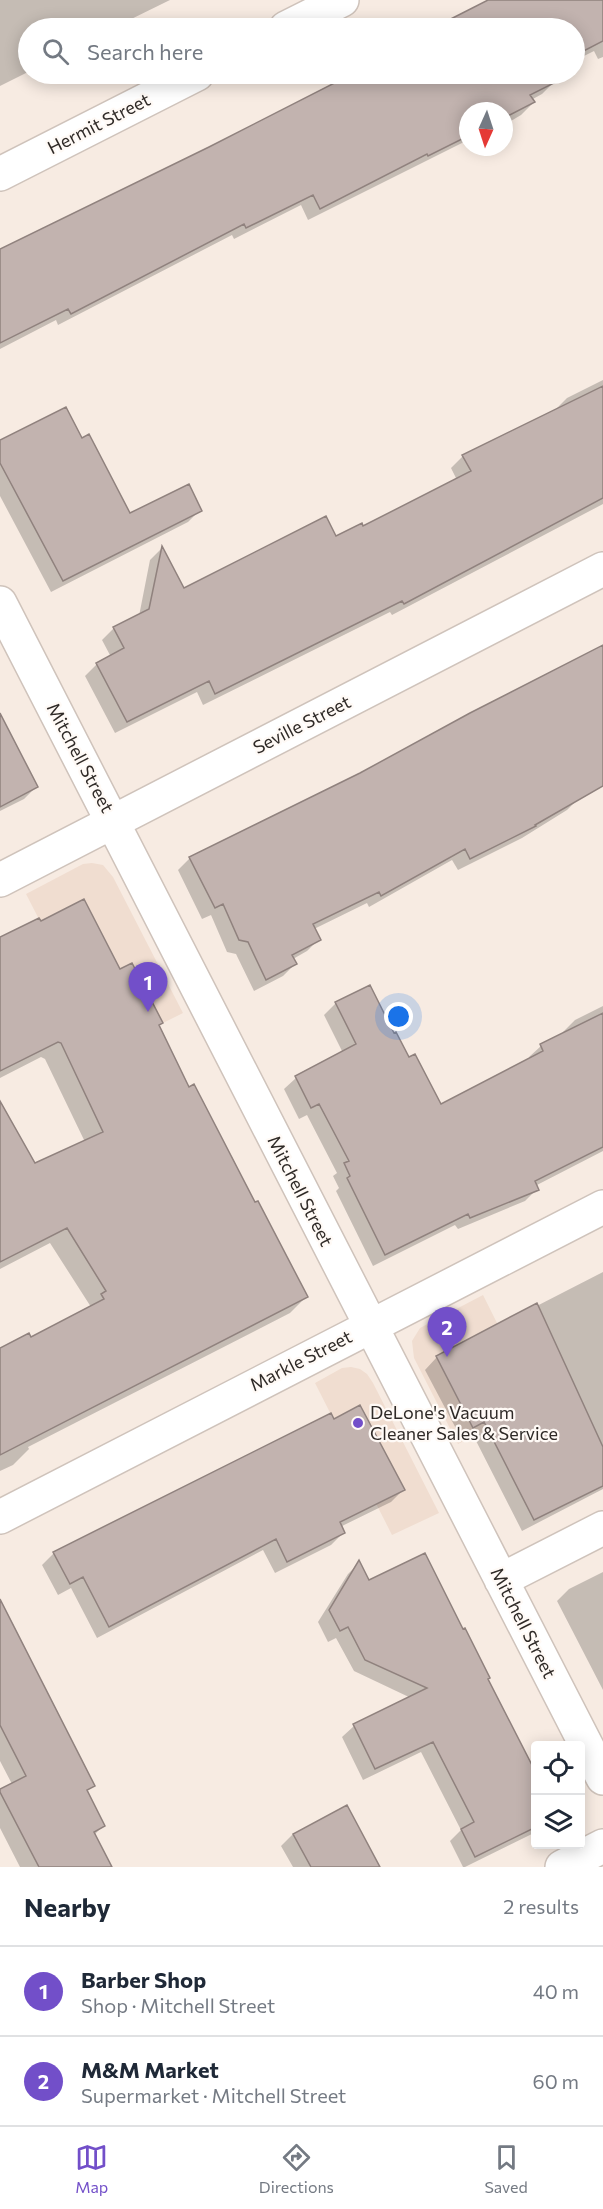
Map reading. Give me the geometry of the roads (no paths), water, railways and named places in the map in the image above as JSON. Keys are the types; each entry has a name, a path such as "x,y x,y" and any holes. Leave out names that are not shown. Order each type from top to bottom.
{"street":[{"path":"306,18 342,0"},
{"name":"Hermit Street","path":"0,174 177,84"},
{"name":"Seville Street","path":"0,880 603,569"},
{"name":"Mitchell Street","path":"0,603 262,1118 603,1778"},
{"name":"Markle Street","path":"0,1517 603,1207"},
{"path":"501,1580 603,1528"},
{"path":"562,1867 603,1846"}],"place":[{"name":"Barber Shop","path":"148,1012"},
{"name":"M&M Market","path":"447,1357"},
{"name":"DeLone's Vacuum Cleaner Sales & Service","path":"358,1423"}]}
